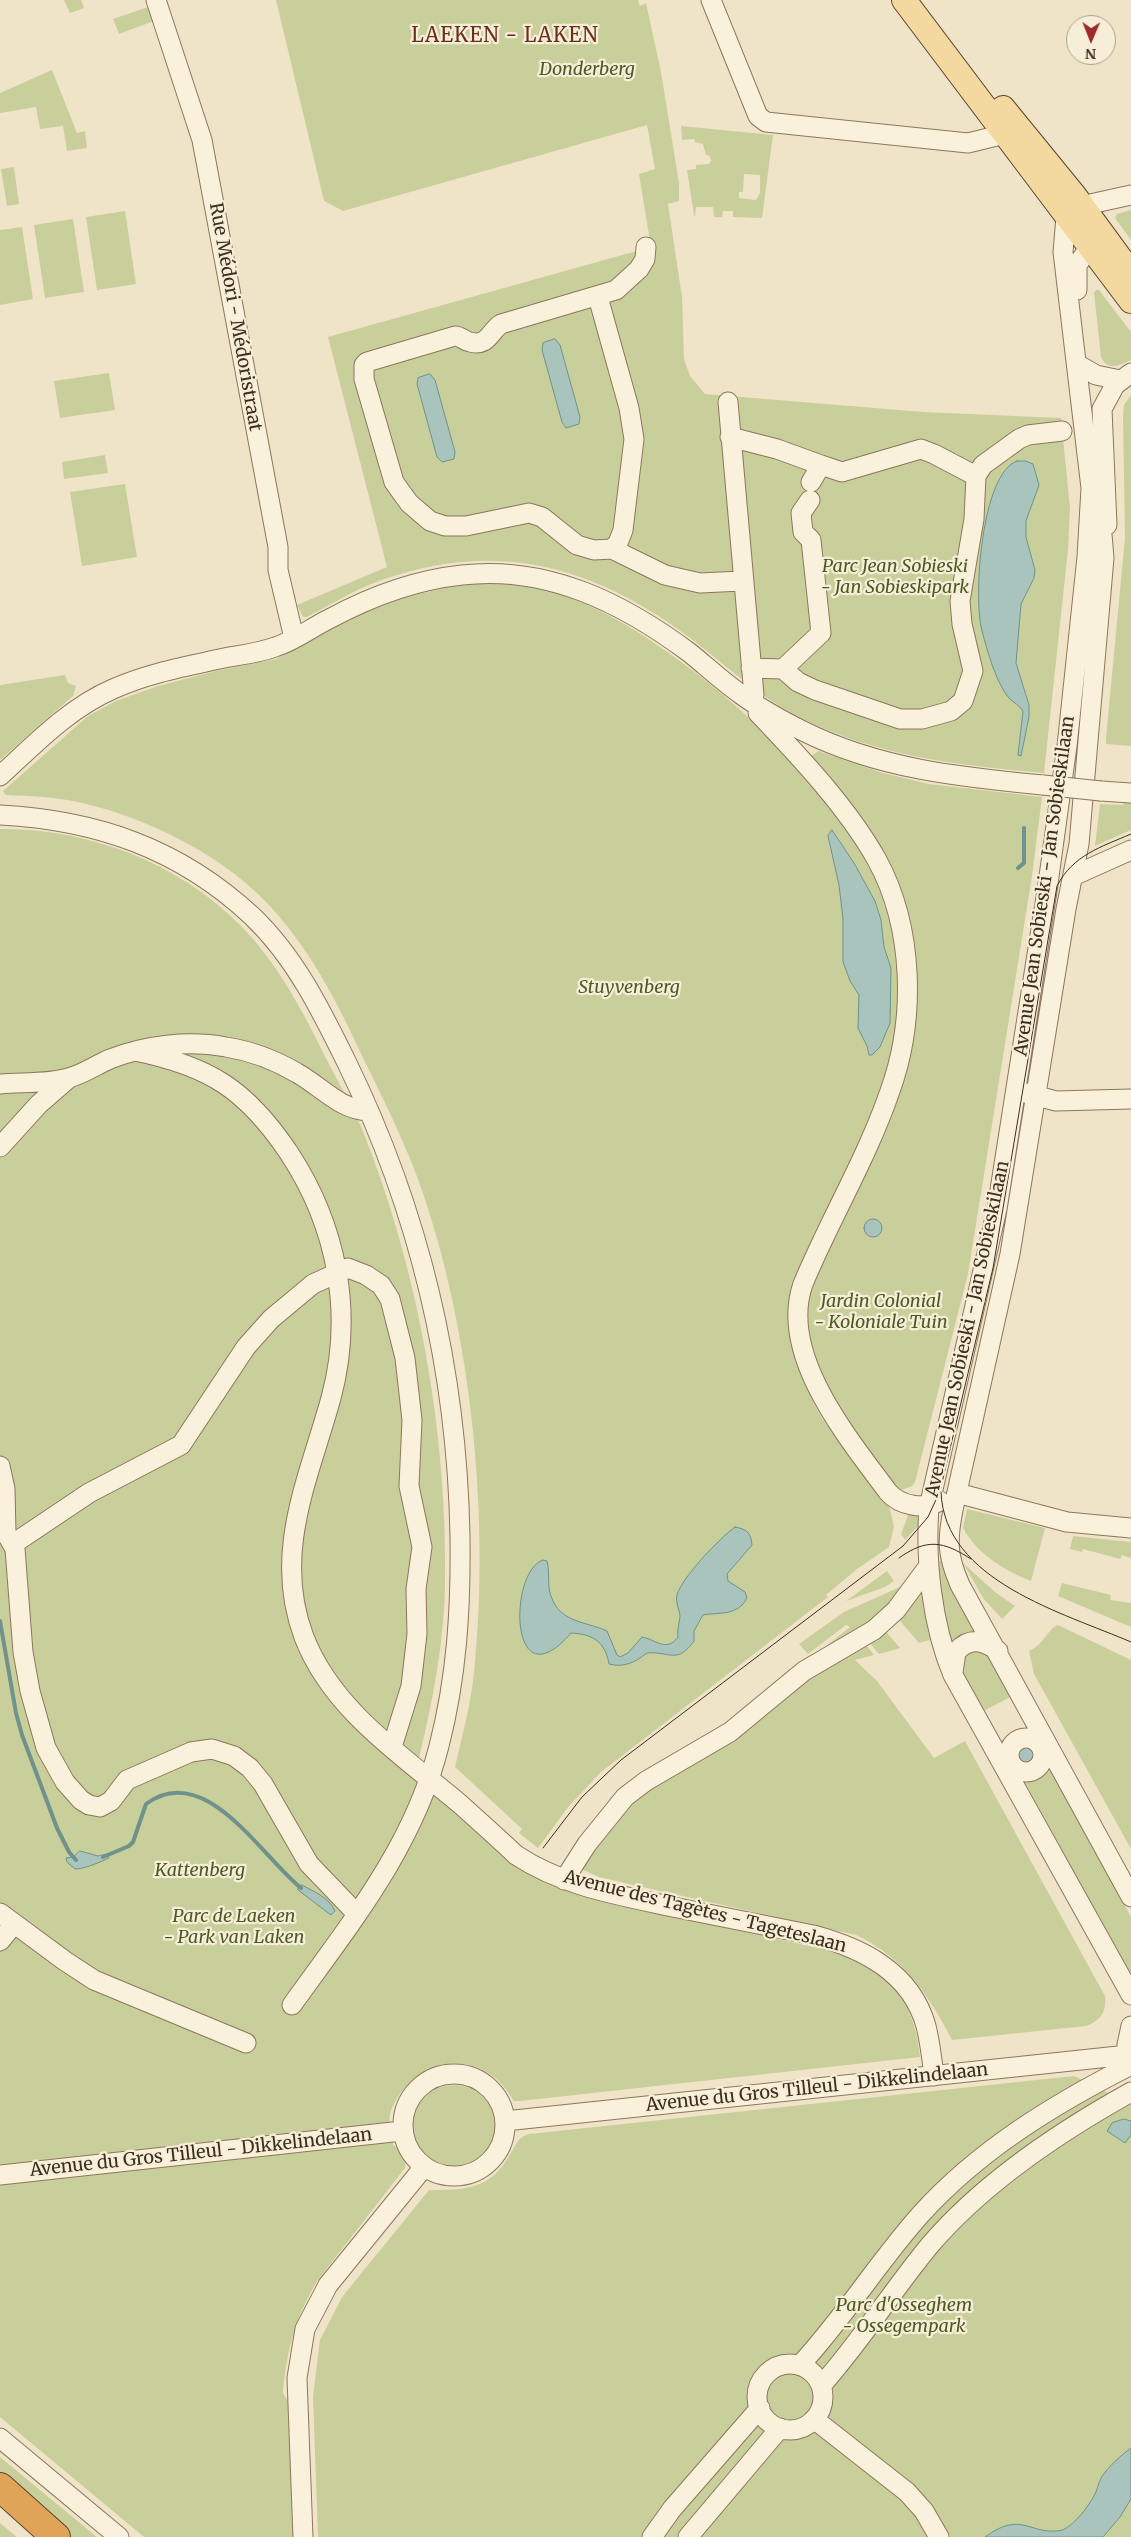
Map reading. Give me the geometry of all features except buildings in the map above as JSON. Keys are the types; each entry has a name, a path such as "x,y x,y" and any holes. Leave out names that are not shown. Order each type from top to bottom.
{"highway":[{"path":"0,2487 56,2537"},
{"path":"0,2503 42,2537"}],"main road":[{"path":"904,0 987,107 1012,132"},
{"path":"920,0 1012,132 1095,240 1131,300"},
{"path":"1095,240 1131,273"}],"street":[{"name":"Rue Médori - Médoristraat","path":"156,0 203,146 278,547 278,570 294,638"},
{"path":"712,0 758,116 766,122 968,143 1012,132"},
{"path":"1074,211 1131,195"},
{"name":"Avenue Jean Sobieski - Jan Sobieskilaan","path":"1074,211 1063,252 1082,367 1103,549 1079,844 1010,1254 956,1493 948,1542 949,1558 960,1585 998,1651 1131,1898"},
{"name":"Avenue Jean Sobieski - Jan Sobieskilaan","path":"1095,240 1077,265 1076,278 1092,488 1090,523 1064,765 1045,906 988,1252 929,1506 927,1540 928,1567 944,1645 954,1675 1131,1995"},
{"path":"646,247 645,258 634,275 616,290 598,297 500,324 490,337 482,342 470,342 460,336 455,336 371,359 364,365 363,371 391,475 402,495 422,516 438,524 466,526 529,513 542,517 577,545 594,550 612,549 665,575 700,583 742,581"},
{"path":"598,297 629,408 634,439 623,530 618,542 612,549"},
{"path":"1082,367 1104,378 1125,377"},
{"path":"1103,549 1107,508 1101,414 1107,397 1125,377"},
{"path":"728,402 751,668 746,694"},
{"path":"751,668 783,669 798,682 815,690 906,720 940,716 951,711 963,701 973,671 962,624 960,601 974,519 976,476 983,465 1019,439 1028,435 1062,431"},
{"path":"730,437 777,449 842,472 921,449 976,476"},
{"path":"783,669 821,632 811,540 803,532 801,513 821,465"},
{"path":"0,776 69,715 114,688 182,668 275,647 354,606 413,584 469,574 522,574 568,586 629,613 804,732 879,760 947,775 1131,793"},
{"path":"746,694 798,754 866,844 883,872 898,918 907,980 905,1037 890,1093 803,1284 798,1303 797,1319 811,1371 838,1424 893,1498 905,1504 929,1506 956,1493 1067,1522 1131,1528"},
{"path":"0,815 61,820 125,837 184,864 254,918 292,963 330,1028 369,1111 398,1183 419,1249 443,1357 453,1427 460,1528 459,1626 456,1663 447,1715 430,1780 402,1844 375,1890 292,2006"},
{"path":"1073,876 1131,850"},
{"path":"0,1147 39,1104 69,1078 112,1058 135,1051 188,1044 208,1044 242,1050 268,1059 298,1073 348,1108 369,1111"},
{"name":"Avenue des Tagètes - Tageteslaan","path":"135,1051 185,1062 207,1072 246,1101 265,1122 298,1167 325,1226 338,1272 342,1310 338,1364 331,1395 296,1516 292,1538 294,1596 304,1637 326,1677 352,1710 392,1747 516,1855 543,1871 564,1880 629,1897 813,1934 862,1951 887,1968 904,1985 916,2002 926,2027 934,2076"},
{"path":"0,1084 69,1078"},
{"path":"1016,1090 1056,1101 1131,1099"},
{"path":"13,1544 81,1498 181,1445 239,1358 271,1319 301,1292 338,1272 348,1268 358,1272 384,1289 399,1329 408,1380 413,1433 409,1486 422,1547 416,1589 415,1666 406,1707 392,1747"},
{"path":"0,1466 6,1496 6,1533 13,1544 23,1652 30,1691 46,1748 65,1782 81,1800 89,1805 104,1806 112,1801 127,1780 142,1772 201,1749 221,1751 242,1762 257,1776 277,1806 310,1864 358,1914"},
{"path":"927,1540 948,1542"},
{"path":"564,1880 587,1844 625,1797 646,1781 730,1732 798,1675 874,1630 896,1610 928,1567"},
{"path":"954,1675 956,1652 967,1643 984,1642 998,1651"},
{"path":"1009,1764 1019,1771 1035,1770 1043,1757 1043,1745"},
{"path":"0,1941 7,1919 94,1980 246,2043"},
{"path":"800,2365 840,2320 922,2213 972,2166 1030,2122 1070,2096 1130,2062 1131,2026"},
{"name":"Avenue du Gros Tilleul - Dikkelindelaan","path":"505,2121 934,2076 1130,2062"},
{"path":"449,2074 465,2075 480,2081 493,2092 501,2105 505,2121 504,2137 497,2153 486,2165 472,2173 456,2177 439,2175 424,2167 413,2157 402,2131 403,2114 409,2099 420,2086 433,2078 449,2074"},
{"path":"821,2386 865,2333 931,2244 959,2215 1012,2171 1076,2125 1131,2092"},
{"name":"Avenue du Gros Tilleul - Dikkelindelaan","path":"0,2175 402,2131"},
{"path":"303,2537 298,2378 305,2329 328,2285 424,2167"},
{"path":"922,2213 931,2244"},
{"path":"780,2365 800,2365 812,2372 821,2386 823,2403 814,2419 798,2428 780,2428 770,2422 760,2408 758,2389 769,2372 780,2365"},
{"path":"652,2537 672,2509 760,2408"},
{"path":"814,2419 907,2492 924,2511 937,2534"},
{"path":"688,2537 724,2491 780,2428"},
{"path":"0,2438 119,2537"}],"green space":[{"path":"64,0 81,0 84,8 70,13"},
{"path":"276,0 638,0 640,6 646,3 661,72 679,183 679,201 668,204 682,297 684,359 690,376 705,394 923,412 1061,418 1070,508 1068,550 1044,773 919,757 859,742 829,731 799,717 766,697 672,625 637,603 602,586 567,573 531,564 495,561 458,562 419,569 379,581 351,593 307,617 303,617 297,605 387,567 328,337 651,247 639,174 655,169 647,125 343,211 324,201"},
{"path":"148,7 154,21 119,34 113,19"},
{"path":"52,70 77,133 85,131 87,148 67,151 63,126 40,129 36,107 0,113 0,93"},
{"path":"681,126 773,135 762,218 733,217 733,211 723,211 722,217 714,217 713,207 696,207 695,216 687,170 696,169 696,165 709,164 711,161 710,156 706,155 703,144 695,142 694,139 682,140","holes":["744,174 760,175 760,193 756,200 739,198 739,192 743,192"]},
{"path":"14,167 19,204 7,206 1,169"},
{"path":"1131,210 1131,240 1115,218 1117,214"},
{"path":"125,211 136,284 97,290 86,217"},
{"path":"73,219 84,292 45,298 34,225"},
{"path":"22,227 33,299 0,305 0,230"},
{"path":"1096,290 1099,290 1131,332 1131,360 1119,365 1111,366 1104,362 1101,357 1094,293"},
{"path":"109,373 115,410 60,418 54,381"},
{"path":"1131,395 1131,746 1106,744 1106,738 1125,538 1123,416 1124,405"},
{"path":"105,455 108,473 64,479 62,462"},
{"path":"125,484 137,557 82,566 70,492"},
{"name":"Stuyvenberg","path":"487,582 539,588 569,597 613,617 661,647 710,684 759,727 804,773 843,821 872,868 890,912 900,974 900,1006 897,1037 884,1087 864,1136 803,1261 793,1291 802,1364 810,1394 821,1417 890,1509 894,1527 889,1547 857,1569 826,1595 828,1597 601,1772 569,1806 538,1848 519,1833 522,1829 455,1767 473,1684 479,1611 480,1547 477,1481 462,1349 449,1285 433,1224 413,1166 333,997 295,936 263,899 224,866 201,851 153,826 102,808 51,798 6,795 3,791 88,716 116,701 158,686 216,671 276,659 358,615 399,599 460,584"},
{"path":"65,675 68,683 76,686 73,696 0,760 0,685"},
{"name":"Jardin Colonial - Koloniale Tuin","path":"818,751 883,773 929,784 1042,797 1032,876 968,1274 915,1482 912,1486 899,1491 894,1489 826,1389 806,1333 806,1295 887,1118 911,940 810,757"},
{"path":"1131,800 1131,830 1095,846 1100,804 1123,805 1124,801"},
{"name":"Parc de Laeken - Park van Laken","path":"0,829 32,830 97,842 159,866 215,902 253,939 277,970 307,1020 362,1129 382,1183 414,1296 426,1354 441,1472 445,1530 445,1588 442,1637 435,1684 414,1778 460,1816 621,1905 841,1953 859,1962 887,1981 897,1992 906,2005 917,2037 920,2057 520,2101 514,2101 498,2080 476,2067 446,2064 418,2076 406,2086 390,2114 393,2145 403,2155 405,2168 318,2280 310,2293 293,2334 284,2378 283,2393 288,2401 293,2537 144,2537 0,2417"},
{"path":"967,1509 1045,1528 1031,1581 1002,1567 976,1546 963,1528"},
{"path":"910,1510 918,1515 919,1525 905,1540 901,1534"},
{"path":"1073,1536 1131,1542 1131,1558 1122,1555 1120,1559 1083,1549 1082,1552 1070,1549"},
{"path":"933,1561 946,1561 983,1634 952,1650"},
{"path":"964,1564 995,1592 1015,1606 1002,1619 983,1598"},
{"path":"887,1571 894,1581 885,1587 846,1601"},
{"path":"1062,1583 1111,1595 1110,1600 1131,1603 1131,1627 1058,1596"},
{"path":"900,1587 906,1590 891,1610 868,1630 799,1671 737,1724 632,1787 605,1816 572,1859 563,1862 611,1804 631,1784 735,1719 850,1627 846,1625 808,1654 799,1644 844,1612"},
{"path":"912,1591 921,1595 930,1640 919,1643 895,1615"},
{"path":"1058,1625 1131,1660 1131,1849 1034,1674 1029,1651 1039,1645 1051,1630"},
{"path":"882,1627 900,1648 879,1654 866,1639"},
{"path":"863,1641 874,1655 855,1660 877,1681 934,1758 965,1741 1105,1996 1104,2011 1099,2019 1086,2026 952,2040 934,2008 913,1979 888,1954 856,1935 599,1877 581,1869 623,1803 752,1719"},
{"path":"984,1647 1012,1696 984,1711 966,1678 960,1675 962,1653"},
{"path":"1046,1760 1131,1917 1131,1976 1021,1775 1036,1774 1042,1769"},
{"name":"Parc d'Osseghem - Ossegempark","path":"1074,2076 1131,2104 1131,2537 318,2537 313,2396 320,2340 342,2297 429,2190 464,2188 484,2182 502,2167 519,2140 529,2134"},
{"path":"454,2085 470,2088 489,2104 493,2111 496,2127 493,2143 477,2162 470,2166 454,2169 438,2166 419,2150 415,2143 412,2127 415,2111 431,2092 438,2088"},
{"path":"0,2457 97,2537 64,2537 0,2481"},
{"path":"0,2523 17,2537 0,2537"}],"water":[{"path":"555,339 560,345 580,417 579,424 566,428 562,422 542,350 543,343"},
{"path":"430,374 435,380 455,452 454,459 442,462 437,457 417,384 418,378"},
{"path":"1017,461 1026,461 1033,464 1039,485 1026,521 1026,537 1035,570 1034,578 1021,604 1016,663 1029,705 1029,717 1021,756 1018,755 1023,711 1009,698 1000,684 986,647 979,615 980,566 988,512 995,488 1005,470"},
{"path":"832,830 854,863 875,901 881,920 884,947 891,968 890,1023 880,1047 872,1055 869,1055 867,1046 858,1028 859,995 850,981 843,962 843,919 839,885 828,836"},
{"path":"873,1219 879,1222 882,1228 879,1234 873,1237 867,1234 864,1228 867,1222"},
{"path":"735,1527 748,1532 752,1545 727,1574 728,1581 745,1592 747,1598 739,1608 734,1610 703,1615 694,1631 694,1641 683,1653 672,1655 647,1653 630,1663 615,1665 609,1664 601,1644 585,1635 571,1633 551,1651 536,1654 526,1645 521,1628 520,1607 524,1587 532,1570 543,1560 547,1561 550,1592 555,1605 560,1611 574,1620 607,1631 617,1655 620,1657 628,1653 642,1637 665,1645 674,1642 678,1637 680,1617 677,1595 680,1587 702,1558"},
{"path":"1026,1741 1036,1745 1040,1755 1036,1765 1026,1769 1016,1765 1012,1755 1016,1745"},
{"path":"80,1851 98,1856 107,1854 109,1858 88,1867 75,1869 67,1862 66,1858 73,1857"},
{"path":"302,1885 325,1898 335,1911 331,1915 298,1890 298,1887"},
{"path":"1124,2119 1131,2121 1131,2135 1125,2143 1107,2131 1112,2123"},
{"path":"1131,2448 1131,2499 1120,2517 1103,2537 985,2537 998,2529 1018,2524 1042,2530 1063,2530 1085,2510 1107,2470"}],"waterway":[{"path":"1018,868 1024,863 1024,828"},
{"path":"0,1621 16,1713 22,1735 57,1828 69,1852 76,1860"},
{"path":"103,1857 129,1846 133,1842 146,1804 168,1794 189,1794 210,1803 231,1817 301,1888"}],"tram line":[{"path":"543,1848 582,1797 621,1760 903,1546 928,1517 940,1491 993,1268 1057,886 1064,875 1080,859 1099,848 1131,834"},
{"path":"941,1492 947,1523 963,1549 985,1571 1012,1590 1042,1605 1131,1642"},
{"path":"899,1558 918,1547 935,1544 952,1548 971,1559"}],"district":[{"name":"LAEKEN - LAKEN","path":"505,36"}],"park label":[{"name":"Donderberg","path":"587,70"},
{"name":"Parc Jean Sobieski - Jan Sobieskipark","path":"895,577"},
{"name":"Kattenberg","path":"200,1871"}]}
